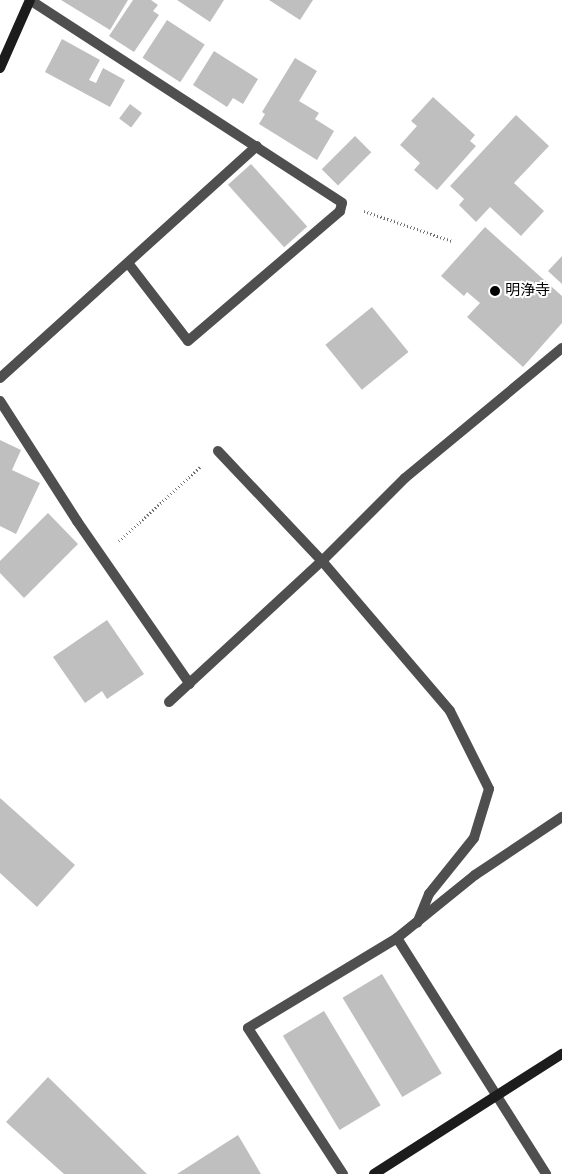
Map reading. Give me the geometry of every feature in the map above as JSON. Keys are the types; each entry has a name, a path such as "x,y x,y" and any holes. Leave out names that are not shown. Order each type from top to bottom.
{"street":[{"path":"0,68 30,0 257,146 342,204 340,211 188,341 128,263"},
{"path":"0,378 257,146"},
{"path":"169,702 322,561 404,478 562,348"},
{"path":"0,402 102,557 190,684"},
{"path":"218,451 322,561 450,711 489,789 474,838 429,894 416,923"},
{"path":"343,1174 248,1028 397,938 475,875 562,816"},
{"path":"397,938 498,1095 546,1174"},
{"path":"374,1174 562,1054"}],"path":[{"path":"342,204 452,241"},
{"path":"102,557 218,451"}],"building":[{"path":"61,0 128,0 110,30"},
{"path":"133,0 151,0 158,5 153,11 159,15 134,52 109,36"},
{"path":"177,0 224,0 210,22"},
{"path":"269,0 313,0 300,20"},
{"path":"167,20 205,45 180,82 142,58"},
{"path":"62,39 100,60 89,80 96,83 103,68 125,80 110,107 45,72"},
{"path":"214,51 258,79 243,104 233,98 227,107 193,85"},
{"path":"295,58 317,71 299,101 319,113 315,119 334,131 317,160 259,124 265,114 262,112"},
{"path":"433,97 475,135 470,141 476,146 437,190 414,170 420,163 400,145 417,126 411,121"},
{"path":"130,104 142,113 131,127 119,118"},
{"path":"516,115 549,146 514,183 544,211 521,236 490,207 476,222 459,205 464,199 450,186"},
{"path":"355,136 371,152 338,185 322,169"},
{"path":"251,164 307,226 284,247 228,185"},
{"path":"485,227 562,296 562,323 523,367 467,317 480,303 467,292 464,296 441,276"},
{"path":"562,256 562,284 548,271"},
{"path":"372,307 409,352 362,390 325,345"},
{"path":"0,440 21,450 12,470 40,483 16,534 0,526"},
{"path":"48,513 78,544 24,598 0,573 0,561"},
{"path":"107,620 144,674 107,699 102,691 85,703 53,657"},
{"path":"0,798 75,865 37,907 0,873"},
{"path":"382,974 442,1073 402,1097 343,998"},
{"path":"324,1011 381,1105 340,1130 283,1036"},
{"path":"48,1077 147,1174 64,1174 6,1122"},
{"path":"238,1135 261,1174 177,1174"}],"place":[{"name":"明浄寺","path":"495,291"}]}
